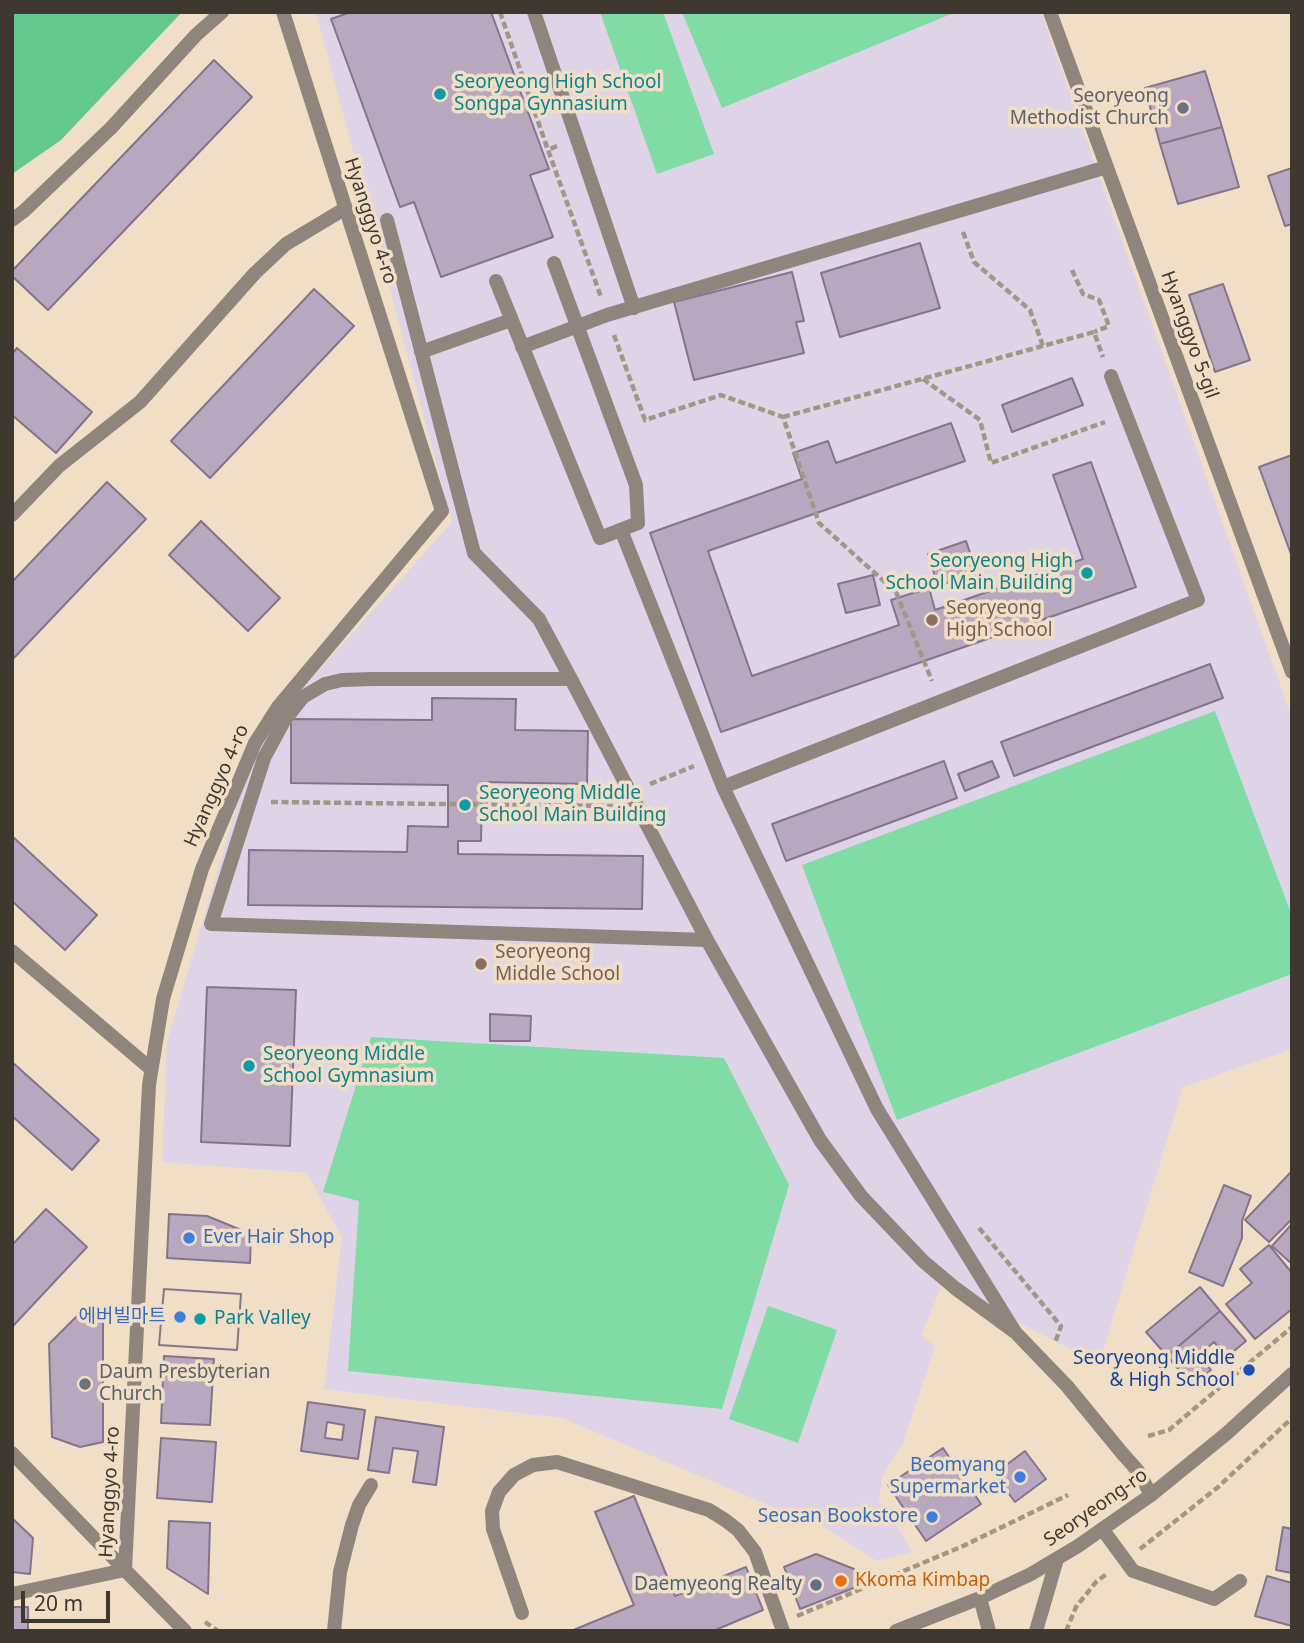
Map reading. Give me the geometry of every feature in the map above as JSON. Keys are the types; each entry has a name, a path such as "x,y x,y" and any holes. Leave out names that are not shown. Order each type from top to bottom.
{"street":[{"path":"12,220 111,128 196,35 222,12"},
{"name":"Hyanggyo 4-ro","path":"185,1631 125,1570 151,1069 163,999 206,858 255,743 278,707 442,511 283,12"},
{"path":"534,12 634,308"},
{"name":"Hyanggyo 5-gil","path":"1050,12 1292,672"},
{"path":"522,347 607,315 1107,167"},
{"path":"12,515 58,466 141,401 256,273 286,244 346,208"},
{"path":"387,220 474,553 540,619 706,940 799,1104 841,1172 861,1196 923,1261 1015,1332 1138,1471 1151,1495"},
{"path":"496,281 600,538 638,523 636,485 554,263"},
{"path":"421,352 511,320"},
{"path":"723,787 1198,600 1111,376"},
{"path":"621,530 723,787 877,1109 1015,1332"},
{"path":"571,679 354,680 325,684 303,697 284,721 264,758 211,924 706,940"},
{"path":"12,951 151,1069"},
{"name":"Seoryeong-ro","path":"896,1631 980,1598 1056,1559 1102,1530 1151,1495 1234,1427 1292,1374"},
{"path":"12,1453 125,1570"},
{"path":"522,1613 493,1529 492,1511 499,1492 514,1475 533,1465 557,1462 709,1510 726,1520 738,1530 755,1552 782,1627"},
{"path":"334,1631 340,1572 359,1505 371,1485"},
{"path":"1102,1530 1133,1571 1214,1599 1240,1581"},
{"path":"1036,1631 1056,1559"},
{"path":"12,1594 125,1570"},
{"path":"980,1598 989,1631"}],"path":[{"path":"500,12 645,420 721,396 783,417 1109,326 1099,300 1083,294 1072,270"},
{"path":"548,149 577,140"},
{"path":"956,212 974,262 1030,310 1043,346"},
{"path":"1094,332 1111,376"},
{"path":"923,378 980,419 991,463 1126,415"},
{"path":"783,417 819,523 896,592 940,701"},
{"path":"630,793 712,759"},
{"path":"250,802 637,806"},
{"path":"974,1222 1061,1326 1048,1367"},
{"path":"1148,1436 1169,1430 1292,1326"},
{"path":"1066,1631 1076,1607 1089,1591 1217,1488 1292,1418"},
{"path":"782,1627 963,1546 1068,1495"}],"shaded area":[{"name":"Seoryeong High School","path":"316,12 1041,12 1292,718 1292,1049 1183,1087 1099,1364 943,1283 921,1335 935,1346 903,1443 882,1477 879,1502 912,1552 877,1561 818,1523 785,1512 562,1418 324,1389 342,1238 307,1173 162,1162 167,1042 246,775 279,715 452,522"}],"green space":[{"path":"12,12 182,12 61,140 12,174"},
{"path":"600,12 663,12 714,154 657,174"},
{"path":"682,12 956,12 722,108"},
{"path":"1215,711 1292,916 1292,974 897,1120 802,865"},
{"path":"371,1037 724,1058 789,1185 722,1409 348,1371 359,1201 323,1192"},
{"path":"768,1306 837,1330 798,1443 729,1419"}],"building":[{"name":"Seoryeong High School Songpa Gynnasium","path":"351,12 491,12 549,169 530,175 553,237 441,277 414,202 400,207 331,19"},
{"path":"214,60 252,97 48,310 12,276 12,271"},
{"name":"Seoryeong Methodist Church","path":"1205,71 1222,127 1160,144 1145,88"},
{"path":"1222,127 1239,187 1178,204 1160,144"},
{"path":"1292,168 1292,224 1285,226 1268,176"},
{"path":"920,243 940,308 840,337 821,273"},
{"path":"792,272 804,321 796,322 804,353 694,380 674,302"},
{"path":"1223,284 1250,360 1215,372 1189,295"},
{"path":"314,289 354,326 210,478 171,441"},
{"path":"17,348 92,412 56,453 12,415 12,354"},
{"path":"1072,378 1083,405 1012,432 1002,405"},
{"name":"Seoryeong High School Main Building","path":"951,423 965,461 708,551 752,676 899,625 891,600 929,588 935,610 1083,559 1053,475 1091,462 1136,587 721,732 650,533 802,479 793,453 828,441 836,463"},
{"path":"1292,455 1292,557 1259,467"},
{"path":"107,482 146,519 12,660 12,582"},
{"path":"201,521 280,598 248,631 169,555"},
{"path":"966,541 977,573 938,586 928,554"},
{"path":"873,575 880,605 846,613 838,584"},
{"path":"1210,664 1223,698 1014,776 1001,742"},
{"name":"Seoryeong Middle School Main Building","path":"432,698 516,699 515,730 588,731 587,784 482,782 481,841 458,841 458,854 643,856 642,909 248,905 249,850 407,852 408,826 448,827 448,785 291,783 291,719 432,720"},
{"path":"944,761 957,798 786,861 772,824"},
{"path":"992,761 999,777 965,791 958,774"},
{"path":"12,836 97,915 65,950 12,901"},
{"name":"Seoryeong Middle School Gymnasium","path":"207,987 296,990 290,1146 201,1142"},
{"path":"490,1014 531,1016 530,1041 490,1041"},
{"path":"12,1062 99,1140 72,1170 12,1116"},
{"path":"1292,1171 1292,1219 1269,1242 1245,1220"},
{"path":"1224,1185 1251,1196 1242,1221 1242,1238 1223,1286 1189,1272"},
{"path":"46,1209 87,1247 13,1326 12,1245"},
{"name":"Park Valley","path":"169,1214 207,1216 251,1234 250,1263 167,1258"},
{"path":"1292,1224 1292,1264 1272,1246"},
{"path":"1269,1245 1292,1273 1292,1309 1255,1339 1226,1304 1252,1283 1240,1269"},
{"path":"1200,1287 1220,1311 1167,1356 1146,1332"},
{"name":"Park Valley","path":"164,1289 241,1294 237,1350 159,1345"},
{"name":"Park Valley","path":"164,1289 241,1294 237,1350 159,1345"},
{"path":"1220,1311 1246,1341 1227,1357 1214,1342 1199,1355 1211,1370 1193,1386 1167,1356"},
{"path":"77,1316 103,1316 103,1442 80,1447 52,1437 49,1344"},
{"name":"Park Valley","path":"164,1356 214,1359 210,1425 161,1423"},
{"path":"308,1402 365,1410 358,1459 301,1451","holes":["327,1422 344,1425 342,1440 325,1438"]},
{"path":"376,1417 444,1427 436,1485 413,1482 418,1451 393,1448 389,1473 368,1470"},
{"path":"161,1438 216,1442 212,1502 157,1498"},
{"path":"943,1448 981,1504 926,1541 888,1485"},
{"name":"Beomyang Supermarket","path":"1025,1451 1046,1479 1015,1502 994,1474"},
{"path":"634,1496 675,1596 746,1567 763,1610 713,1631 571,1631 634,1605 595,1512"},
{"path":"12,1518 33,1538 30,1574 12,1572"},
{"path":"169,1521 210,1523 208,1594 167,1568"},
{"path":"1283,1527 1292,1529 1292,1573 1276,1570"},
{"path":"816,1554 854,1569 861,1585 800,1609 784,1567"},
{"path":"1267,1576 1292,1583 1292,1626 1255,1616"},
{"path":"12,1607 28,1607 28,1631 12,1631"}],"place":[{"name":"Seoryeong High School Songpa Gynnasium","path":"440,94"},
{"name":"Seoryeong Methodist Church","path":"1183,108"},
{"name":"Seoryeong High School Main Building","path":"1087,573"},
{"name":"Seoryeong High School","path":"932,620"},
{"name":"Seoryeong Middle School Main Building","path":"465,805"},
{"name":"Seoryeong Middle School","path":"481,964"},
{"name":"Seoryeong Middle School Gymnasium","path":"249,1066"},
{"name":"Ever Hair Shop","path":"189,1238"},
{"name":"에버빌마트","path":"180,1317"},
{"name":"Park Valley","path":"200,1319"},
{"name":"Seoryeong Middle & High School","path":"1249,1370"},
{"name":"Daum Presbyterian Church","path":"85,1384"},
{"name":"Beomyang Supermarket","path":"1020,1477"},
{"name":"Seosan Bookstore","path":"932,1517"},
{"name":"Kkoma Kimbap","path":"841,1581"},
{"name":"Daemyeong Realty","path":"816,1585"}]}
